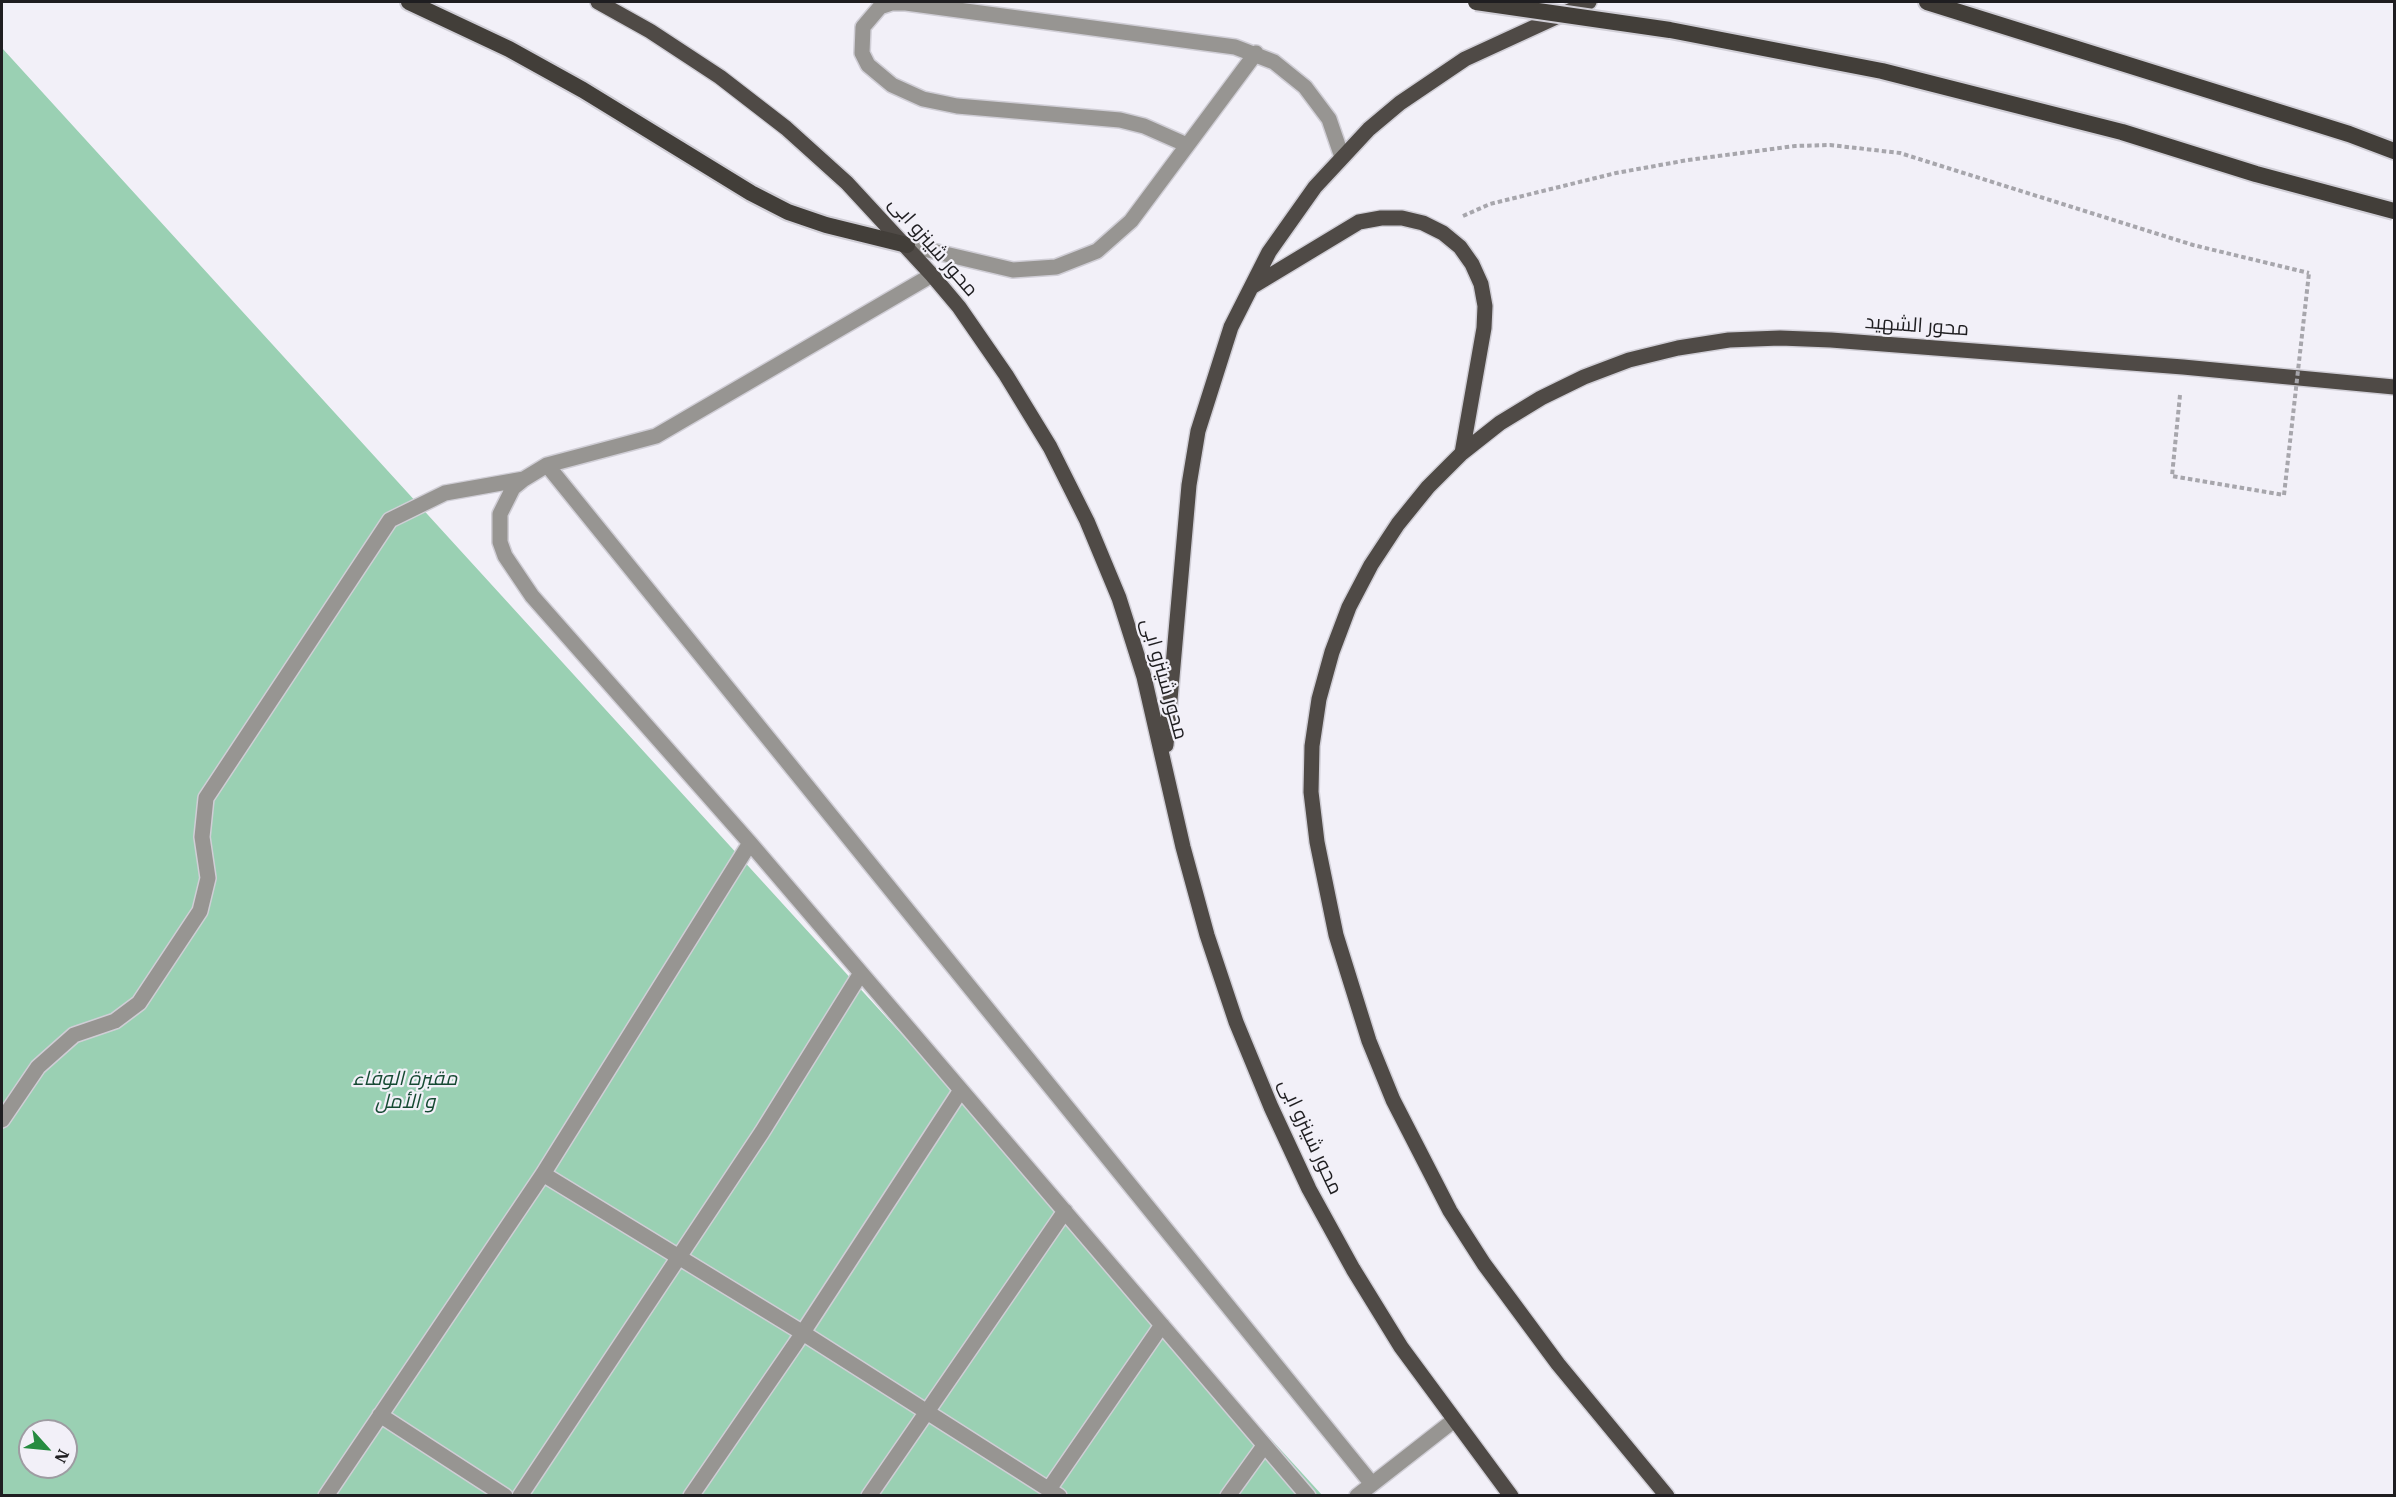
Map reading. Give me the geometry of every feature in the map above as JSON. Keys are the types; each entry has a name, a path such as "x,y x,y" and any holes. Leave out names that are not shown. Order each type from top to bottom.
{"highway":[{"path":"409,2 509,49 583,90 751,194 788,212 826,225 907,244"},
{"path":"1476,2 1670,30 1882,71 2111,129 2256,174 2394,211"},
{"path":"1927,2 2349,134 2394,151"}],"main road":[{"name":"محور شينزو ابى","path":"598,2 650,31 720,77 786,128 847,183 907,244 958,307 1006,375 1050,447 1087,521 1119,598 1144,677 1165,758 1183,848 1207,935 1236,1022 1271,1107 1309,1189 1353,1269 1401,1347 1511,1496"},
{"path":"1165,758 1189,485 1198,431 1231,327 1251,287 1291,218 1342,157 1369,129 1431,80 1500,41 1589,2"},
{"path":"1251,287 1359,222 1381,218 1402,218 1423,223 1443,233 1460,247 1472,264 1481,284 1485,306 1484,328 1462,453 1428,487 1398,524 1371,565 1349,607 1332,652 1319,699 1312,747 1311,792 1325,889 1350,985 1369,1041 1393,1100 1445,1202 1484,1264 1533,1331 1667,1496"},
{"name":"محور الشهيد","path":"1462,453 1500,423 1541,398 1584,377 1629,360 1678,348 1729,340 1780,338 1831,340 2182,367 2394,387"}],"lane":[{"path":"1187,145 1151,129 1120,120 957,106 923,99 892,85 868,65 862,53 862,27 880,7 892,3 906,3 1224,45 1256,53 1290,73 1318,102 1329,119 1342,157"},
{"path":"907,244 1013,270 1056,267 1078,261 1115,237 1131,221 1256,53"},
{"path":"932,275 656,436 547,465 524,478 513,488 500,514 498,528 505,556 537,601 750,843 1162,1325 1301,1493"},
{"path":"547,465 1372,1484"},
{"path":"2,1120 38,1067 74,1035 115,1021 139,1003 200,911 208,878 202,837 206,798 390,520 446,493 524,478"},
{"path":"326,1496 543,1174 750,843"},
{"path":"520,1496 762,1132 861,973"},
{"path":"691,1496 803,1334 961,1090"},
{"path":"543,1174 1054,1492 1162,1325"},
{"path":"869,1496 1065,1211"},
{"path":"380,1415 505,1496"},
{"path":"1357,1496 1454,1421"},
{"path":"1228,1496 1264,1446"}],"path":[{"path":"1443,233 1477,208 1575,182 1688,160 1795,146 1830,145 1900,153 2193,245 2309,273 2284,495 2172,476 2182,367"}],"green space":[{"name":"مقبرة الوفاء و الأمل","path":"2,48 1322,1495 2,1495"}]}
